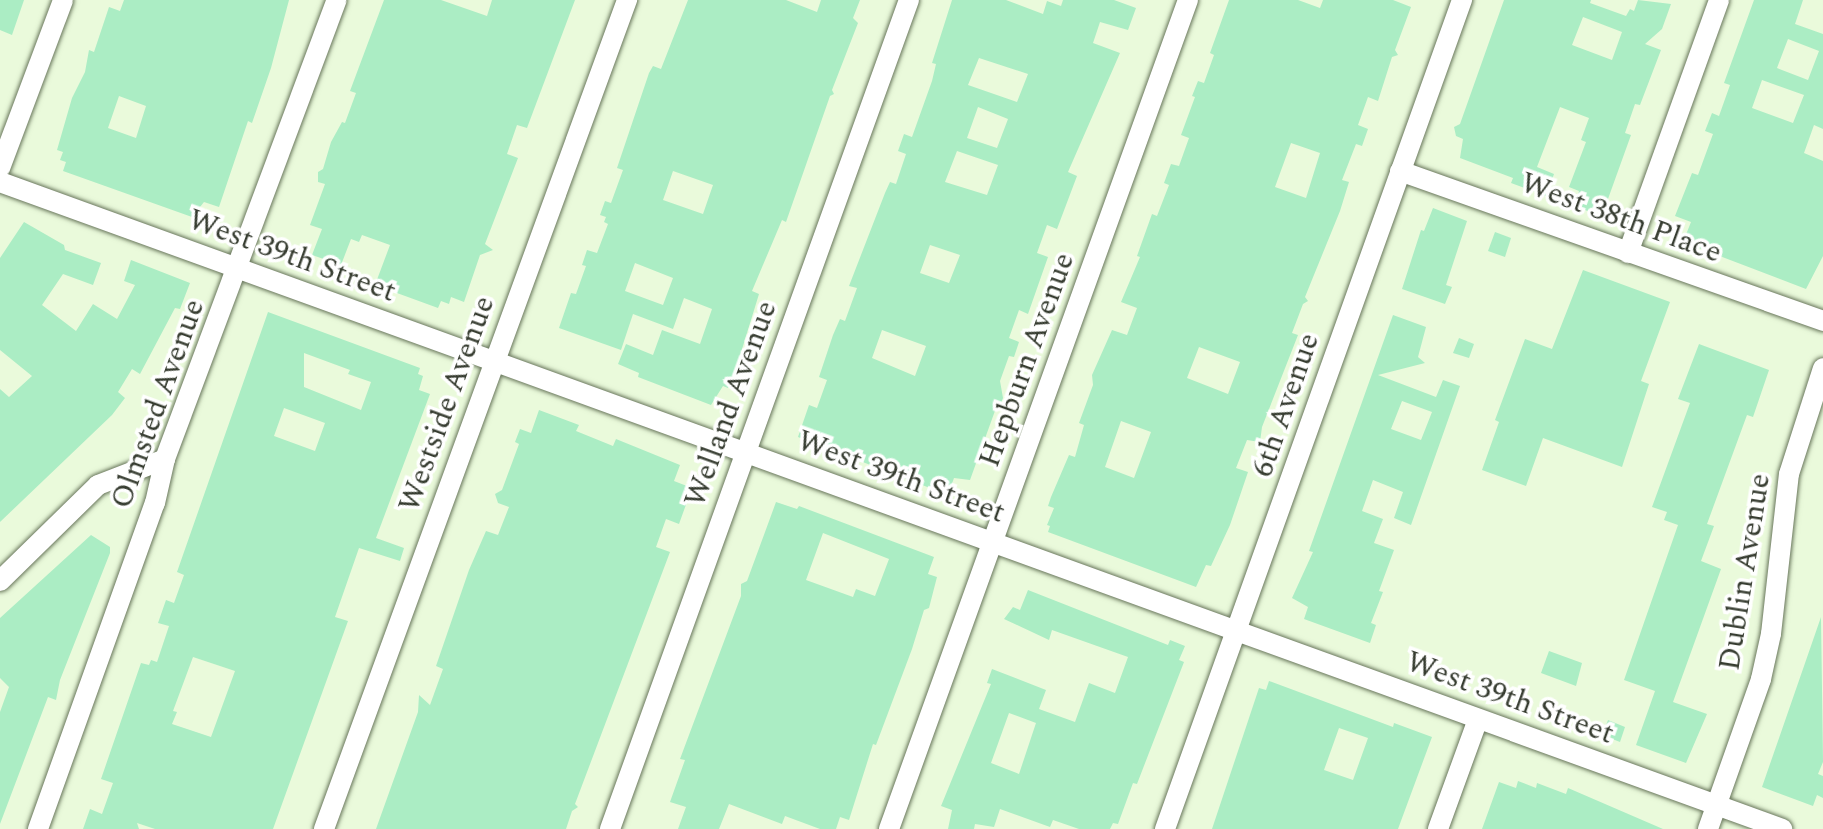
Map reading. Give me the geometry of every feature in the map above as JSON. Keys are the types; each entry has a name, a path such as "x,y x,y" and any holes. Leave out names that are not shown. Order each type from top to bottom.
{"street":[{"path":"0,168 63,0"},
{"name":"Olmsted Avenue","path":"38,829 155,503 165,459 337,0"},
{"name":"Westside Avenue","path":"324,829 627,0"},
{"name":"Welland Avenue","path":"610,829 909,0"},
{"name":"Hepburn Avenue","path":"889,829 1188,0"},
{"name":"6th Avenue","path":"1165,829 1462,0"},
{"path":"1628,253 1719,0"},
{"name":"West 38th Place","path":"1400,171 1823,321"},
{"name":"West 39th Street","path":"0,182 1782,829"},
{"name":"Dublin Avenue","path":"1708,829 1761,679 1771,634 1789,474 1823,368"},
{"path":"0,581 98,485 165,459"},
{"path":"1438,829 1478,719"}],"building":[{"path":"0,0 24,0 12,35 0,30"},
{"path":"124,0 289,0 271,68 252,123 248,121 219,207 204,202 192,217 63,171 66,162 60,160 63,152 57,150 72,98 85,72 89,50 94,52 109,7 120,11","holes":["119,96 146,106 136,138 108,128"]},
{"path":"384,0 441,0 487,16 492,0 575,0 527,128 517,125 507,154 518,158 485,244 493,250 480,255 464,302 451,297 449,304 441,301 438,308 375,285 390,245 362,235 359,242 351,239 341,265 312,255 322,229 310,225 325,184 318,182 318,172 323,169 331,142 342,122 345,123 356,93 350,91"},
{"path":"688,0 786,0 817,12 821,0 860,0 853,18 858,23 832,90 834,94 830,96 786,222 782,220 752,291 759,294 739,359 728,388 723,386 711,405 638,377 639,373 618,364 626,344 653,355 662,330 700,344 712,309 684,298 673,329 633,314 621,350 559,328 571,293 576,294 586,266 582,265 587,250 597,253 608,224 604,222 606,217 600,215 605,201 611,203 623,170 617,168 649,73 653,66 661,69","holes":["673,171 713,185 703,214 663,200","635,263 673,278 663,305 625,291"]},
{"path":"952,0 1006,0 1043,14 1047,1 1061,6 1063,0 1114,0 1136,8 1128,30 1100,22 1093,43 1120,53 1068,172 1077,176 1057,229 1047,225 1037,253 1048,257 1028,314 1019,310 1009,338 1019,342 1014,357 1009,356 1000,381 1003,398 999,409 996,408 970,480 954,478 948,495 798,437 809,405 817,408 827,380 819,377 833,335 840,319 845,321 857,288 849,286 890,182 896,184 906,154 898,151 904,134 912,137 932,81 936,64 932,63","holes":["979,58 1028,74 1017,102 968,85","978,107 1008,119 997,148 967,138","957,151 998,165 987,195 945,182","930,245 960,255 949,283 920,273","882,330 926,346 915,376 872,358"]},
{"path":"1229,0 1298,0 1320,8 1323,0 1393,0 1411,7 1395,50 1398,55 1392,57 1378,101 1368,97 1358,125 1368,129 1362,146 1356,144 1342,180 1349,182 1340,211 1305,297 1308,301 1303,304 1292,333 1298,335 1262,427 1260,442 1247,440 1236,468 1248,472 1230,525 1211,566 1206,565 1196,587 1048,532 1050,526 1047,525 1054,508 1048,506 1051,497 1069,455 1075,457 1084,425 1079,423 1093,385 1092,375 1112,330 1127,335 1137,308 1121,302 1140,257 1137,256 1152,214 1157,216 1169,185 1164,183 1171,164 1179,166 1189,138 1181,135 1198,81 1204,83 1214,55 1210,53","holes":["1291,143 1320,153 1306,198 1275,187","1199,347 1240,362 1228,394 1187,378","1121,421 1151,432 1134,478 1105,467"]},
{"path":"1504,0 1591,0 1590,3 1626,16 1630,9 1634,11 1638,0 1671,4 1662,29 1645,44 1661,50 1640,105 1635,104 1625,133 1631,135 1604,210 1596,207 1593,213 1574,206 1579,191 1569,187 1586,142 1581,140 1589,118 1560,107 1537,167 1554,174 1546,196 1511,183 1513,178 1460,158 1463,139 1456,136 1454,127 1460,124","holes":["1583,17 1622,32 1612,60 1572,45"]},
{"path":"1754,0 1803,0 1795,24 1823,34 1823,129 1814,125 1804,153 1823,161 1823,256 1806,289 1683,242 1691,222 1675,216 1692,173 1698,175 1713,134 1705,131 1712,113 1719,116 1730,85 1724,83","holes":["1788,39 1819,51 1808,80 1777,68","1762,80 1804,95 1793,123 1752,108"]},
{"path":"1433,208 1467,221 1446,285 1452,287 1445,304 1402,289 1421,230 1424,231"},
{"path":"24,222 64,245 65,250 101,263 93,285 63,274 42,305 76,331 93,304 117,319 135,285 124,281 131,260 190,283 180,309 175,308 140,374 132,369 118,392 125,398 112,415 0,522 0,389 9,397 32,376 0,350 0,258"},
{"path":"1495,232 1511,238 1505,257 1488,251"},
{"path":"1583,270 1670,302 1641,381 1649,384 1622,467 1543,438 1526,486 1482,470 1499,422 1495,420 1525,339 1552,349"},
{"path":"268,312 420,368 418,374 423,376 419,390 430,394 376,538 404,548 400,561 359,548 335,617 348,621 273,829 155,829 137,823 139,829 83,829 90,809 102,814 113,783 101,779 141,663 149,665 151,660 157,662 169,626 158,623 166,600 174,603 184,575 177,572","holes":["304,353 350,370 348,374 371,382 361,410 304,387","284,408 325,423 315,451 274,436","193,657 235,671 211,737 172,724 177,712 173,711"]},
{"path":"1393,315 1426,327 1418,357 1425,363 1378,375 1436,397 1443,380 1460,386 1411,525 1394,518 1403,492 1373,480 1362,511 1383,519 1374,543 1394,550 1379,591 1383,592 1371,623 1376,625 1370,643 1304,619 1308,607 1292,598 1313,552 1309,551","holes":["1402,401 1432,412 1421,440 1391,429"]},
{"path":"1459,338 1474,344 1469,358 1453,353"},
{"path":"1699,344 1769,370 1753,417 1747,415 1707,524 1714,526 1701,561 1721,569 1673,702 1707,714 1686,763 1636,745 1655,691 1624,680 1678,525 1664,520 1667,512 1652,507 1690,403 1678,399"},
{"path":"539,410 579,425 576,431 613,446 616,439 680,465 674,481 692,488 679,524 666,519 656,547 670,552 575,804 578,807 572,811 566,829 376,829 418,712 419,695 430,705 443,669 436,666 469,570 486,531 498,535 509,507 498,503 495,494 502,490 519,444 515,442 520,429 531,433"},
{"path":"776,502 797,509 799,506 934,557 928,574 937,577 929,608 924,610 876,745 873,744 849,820 840,817 836,829 820,829 785,816 782,824 729,804 719,829 678,829 686,807 670,802 685,760 680,759 741,596 741,584 747,581","holes":["823,533 889,559 875,596 856,589 853,597 806,580"]},
{"path":"91,535 110,547 110,553 60,680 56,700 48,697 0,824 0,712 9,687 0,678 0,618"},
{"path":"1028,590 1168,645 1170,640 1185,646 1179,660 1184,662 1137,784 1133,783 1118,824 1113,823 1110,829 1079,829 1053,820 1050,827 1000,809 994,827 975,824 974,829 948,829 952,810 941,806 991,684 987,683 992,669 1046,690 1039,709 1075,722 1089,683 1115,693 1128,657 1052,630 1049,640 1004,619 1013,607 1020,610","holes":["1009,713 1036,723 1019,774 991,763"]},
{"path":"1821,617 1823,762 1818,774 1823,776 1823,798 1817,795 1813,806 1762,787"},
{"path":"1549,651 1582,663 1576,686 1541,673"},
{"path":"1269,681 1393,727 1394,723 1432,737 1398,829 1212,829 1259,688 1266,690","holes":["1339,728 1368,738 1353,780 1324,770"]},
{"path":"1608,720 1625,727 1620,742 1602,735"},
{"path":"1518,781 1536,788 1537,783 1566,794 1568,788 1663,829 1482,829 1499,782 1516,788"}]}
